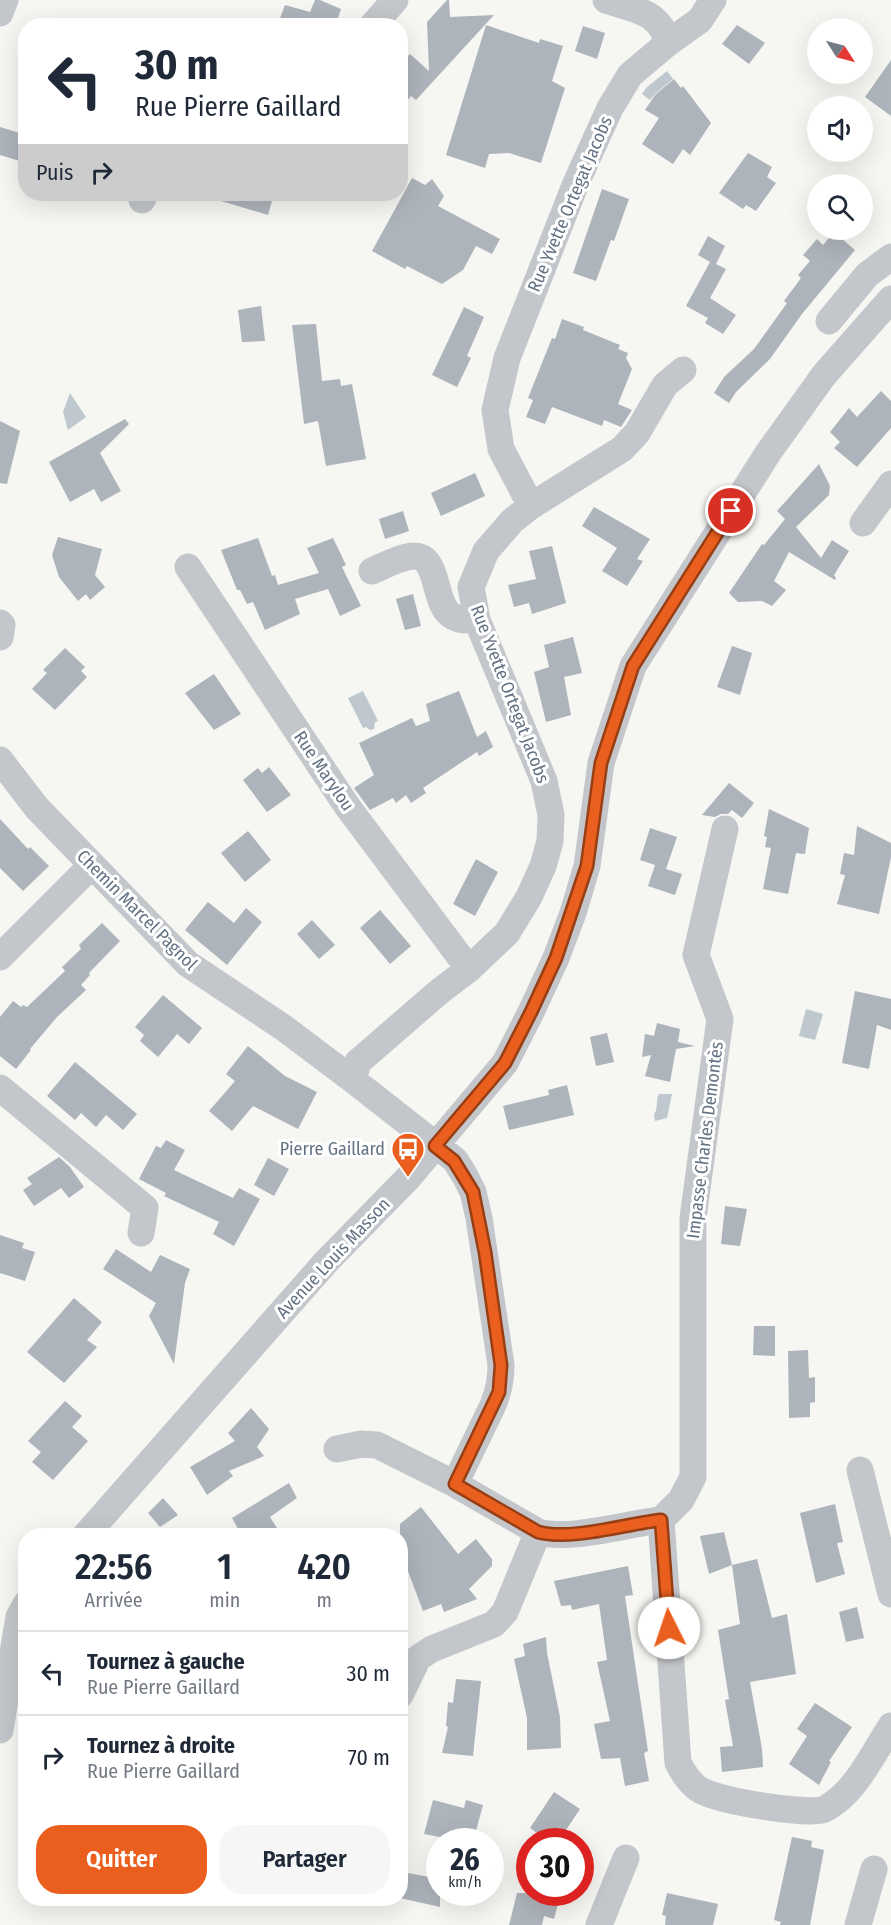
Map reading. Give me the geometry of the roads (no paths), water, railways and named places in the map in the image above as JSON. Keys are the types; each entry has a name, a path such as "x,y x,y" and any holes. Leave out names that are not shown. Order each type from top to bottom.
{"street":[{"path":"0,13 5,0"},
{"path":"379,18 395,0"},
{"path":"606,0 653,17 664,30 668,43"},
{"name":"Rue Yvette Ortegat Jacobs","path":"353,1080 358,1062 469,969 507,933 529,897 543,866 550,841 551,815 544,781 477,620 471,587 486,551 512,521 531,506 501,449 495,410 507,358 576,183 610,108 630,75 700,20 712,0"},
{"path":"829,321 867,275 891,257"},
{"name":"Avenue Louis Masson","path":"92,1528 325,1263 399,1188 505,1063 556,958 587,866 601,763 633,666 768,453 824,375 891,299"},
{"path":"531,506 622,450 637,433 664,385 683,370"},
{"path":"863,523 891,484"},
{"path":"372,571 408,556 418,556 426,560 431,567 444,610 452,617 477,620"},
{"name":"Rue Marylou","path":"188,567 347,806 469,969"},
{"path":"0,623 2,625 0,637"},
{"name":"Chemin Marcel Pagnol","path":"0,760 37,808 188,964 284,1028 353,1080"},
{"name":"Impasse Charles Demontès","path":"661,1520 681,1500 693,1477 693,1218 720,1019 696,955 725,829"},
{"path":"0,957 92,865"},
{"path":"353,1080 454,1161 473,1192 485,1252 501,1365 499,1392 455,1484"},
{"path":"0,1089 145,1208 141,1233"},
{"path":"337,1449 361,1444 377,1444 455,1484 538,1532 546,1534 571,1534 661,1520 678,1763 689,1781 710,1795 760,1805 823,1809 843,1797 891,1726"},
{"path":"860,1470 891,1594"},
{"path":"408,1679 418,1658 432,1649 494,1624 505,1612 538,1532"},
{"path":"0,1730 18,1638"},
{"path":"598,1925 626,1858"},
{"path":"858,1925 874,1869"}],"place":[{"name":"Pierre Gaillard","path":"408,1178"}]}
